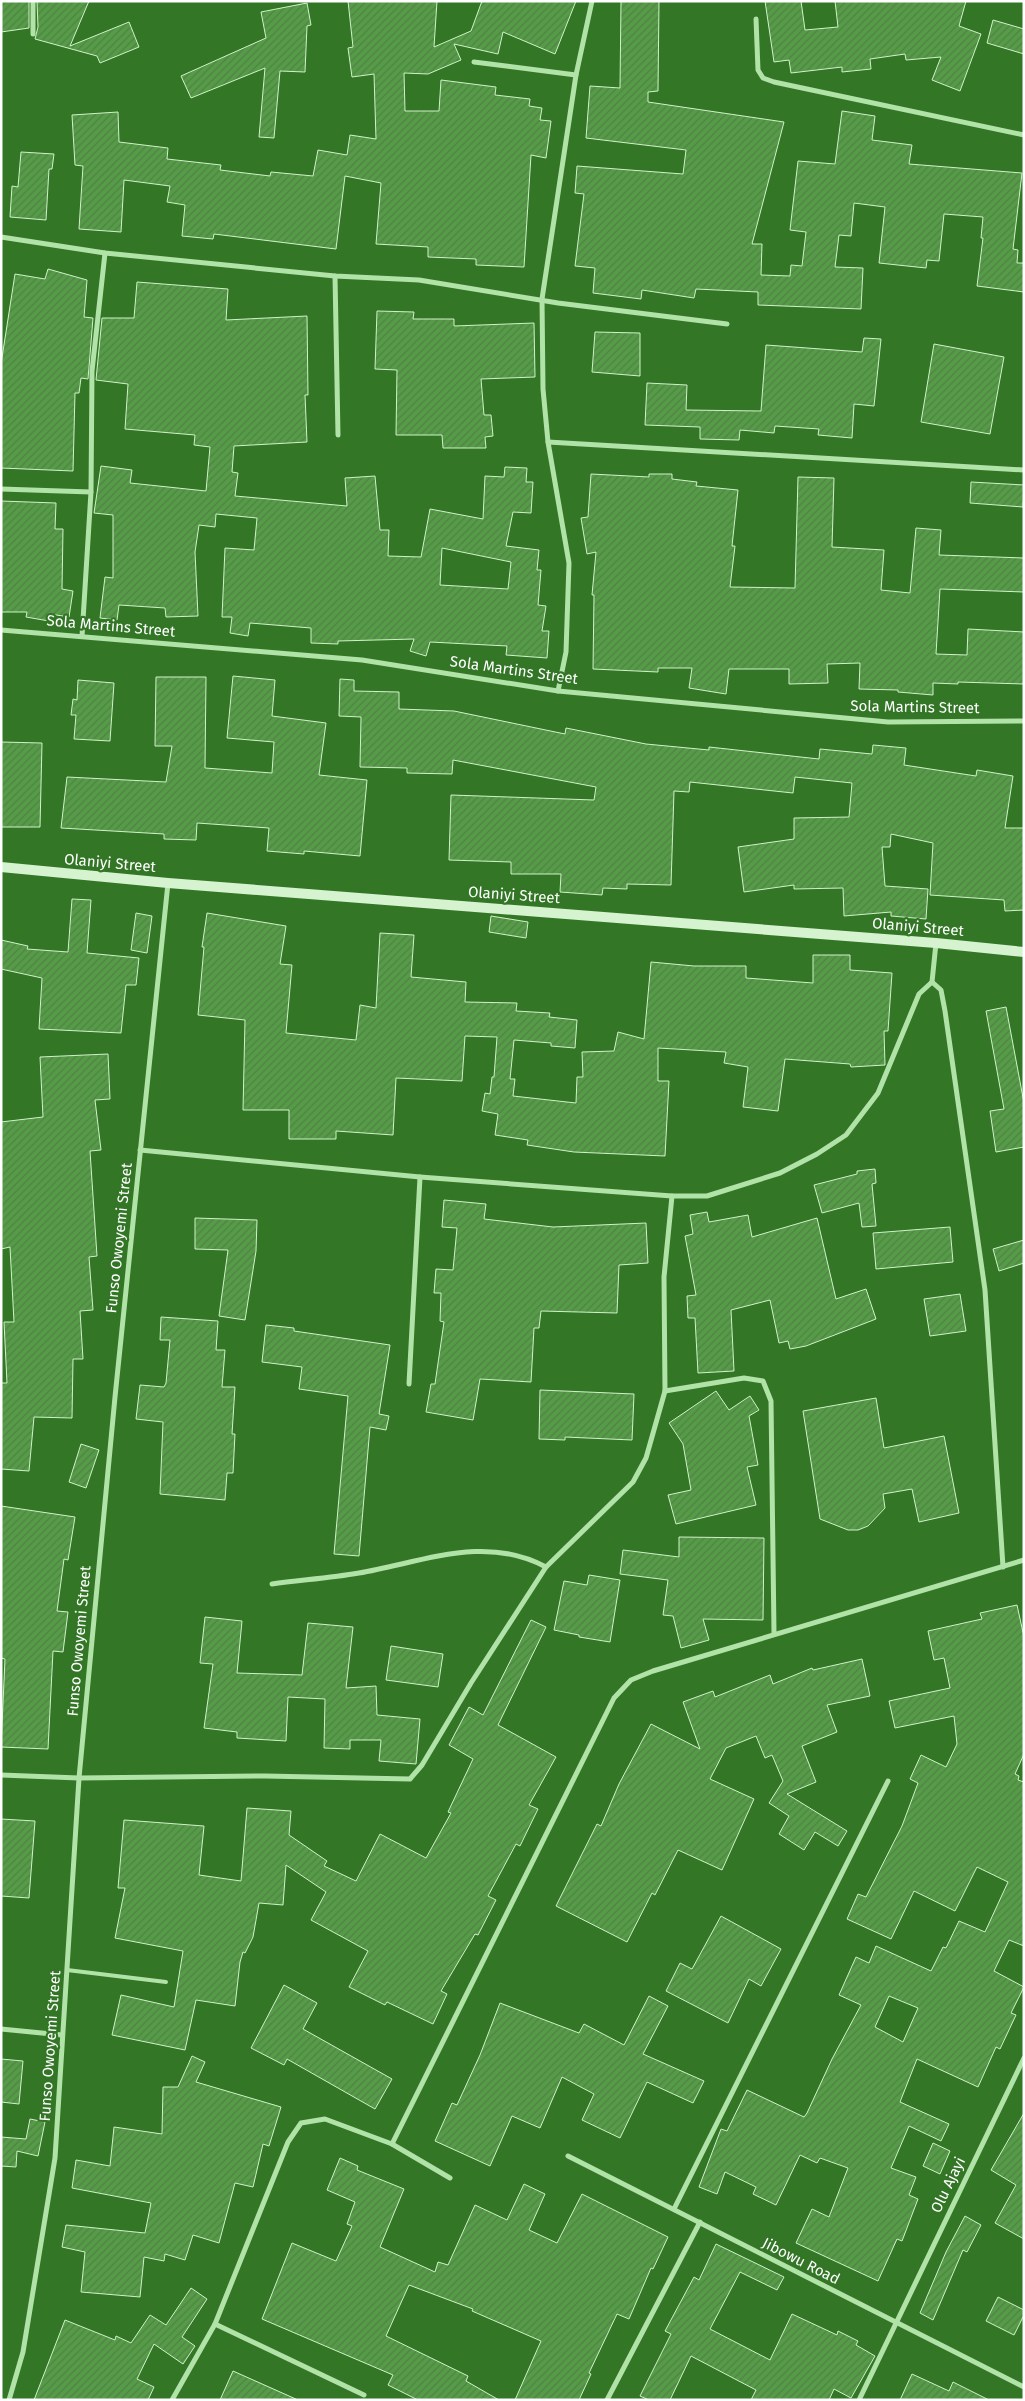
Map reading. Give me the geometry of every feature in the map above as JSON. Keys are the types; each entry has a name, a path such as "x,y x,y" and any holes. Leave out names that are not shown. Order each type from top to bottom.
{"street":[{"path":"33,1 33,34"},
{"path":"558,690 566,652 569,563 548,442 543,389 542,299 576,75 592,1"},
{"path":"756,19 758,70 763,78 774,82 1024,135"},
{"path":"474,62 576,75"},
{"path":"1,238 105,253 335,276 419,280 727,324"},
{"path":"82,636 91,492 92,371 105,253"},
{"path":"335,276 338,435"},
{"path":"548,442 1024,470"},
{"path":"1,489 91,492"},
{"name":"Sola Martins Street","path":"1,630 362,660 558,690 888,722 1024,721"},
{"name":"Olaniyi Street","path":"1,868 168,883 936,943 1024,952"},
{"name":"Funso Owoyemi Street","path":"9,2400 23,2352 55,2158 79,1778 168,883"},
{"path":"140,1150 420,1177 672,1196 706,1196 780,1173 817,1154 846,1135 878,1093 919,994 932,982 936,943"},
{"path":"932,982 941,990 945,1011 985,1290 1004,1566"},
{"path":"408,1384 420,1177"},
{"path":"1,1775 79,1778 264,1776 410,1779 422,1765 471,1683 546,1567 633,1482 646,1458 665,1392 664,1277 672,1196"},
{"path":"665,1392 744,1378 764,1382 771,1401 774,1633"},
{"path":"272,1584 360,1573 440,1555 496,1551 532,1559 546,1567"},
{"path":"392,2144 614,1698 631,1680 774,1633 1024,1560"},
{"path":"674,2209 888,1781"},
{"path":"1,2029 62,2035"},
{"name":"Olu Ajayi","path":"859,2400 1024,2058"},
{"path":"172,2400 215,2324 288,2142 301,2123 325,2119 392,2144 450,2178"},
{"name":"Jibowu Road","path":"568,2156 896,2324 1024,2387"},
{"path":"607,2400 700,2222"},
{"path":"215,2324 364,2396"}],"lane":[{"path":"67,1970 166,1982"}],"building":[{"path":"1,1 29,1 29,28 1,32"},
{"path":"37,1 89,1 70,46 129,22 139,47 100,63 97,56 35,39 38,27"},
{"path":"348,1 437,1 434,47 471,31 482,1 576,1 555,54 503,32 498,54 454,44 461,60 428,74 404,73 405,111 439,111 441,80 496,87 495,95 530,99 529,106 542,108 540,120 551,121 546,158 531,155 524,267 476,265 476,259 428,257 428,247 376,244 381,183 345,176 336,249 214,234 213,239 182,236 185,205 167,202 170,186 124,180 121,232 79,229 83,166 75,165 72,115 118,112 119,142 168,148 167,159 221,165 220,170 270,176 271,172 313,176 318,150 347,155 350,135 376,139 374,74 352,77 348,48 353,47"},
{"path":"621,1 659,1 658,91 648,92 648,102 784,122 752,244 762,244 761,275 790,276 791,265 802,266 806,232 790,230 798,161 835,164 842,111 875,116 872,140 912,145 909,164 1022,173 1013,249 1018,250 1017,263 1024,263 1024,292 977,286 983,238 981,238 983,217 944,214 939,261 927,260 926,268 879,263 885,207 854,203 851,236 839,235 835,267 863,268 861,309 758,305 758,292 696,289 694,298 642,290 641,299 593,293 595,268 575,266 584,194 575,193 577,166 683,174 686,150 586,138 590,86 620,88"},
{"path":"765,1 801,1 805,30 838,27 835,1 966,1 959,26 981,34 960,91 932,80 941,57 906,60 905,54 870,59 871,69 842,72 842,67 791,73 789,60 774,62"},
{"path":"307,3 311,25 307,26 305,72 280,71 274,138 259,137 265,68 191,98 181,76 266,38 261,12"},
{"path":"993,20 1024,29 1024,54 987,43"},
{"path":"21,152 54,154 52,169 49,169 46,220 10,217 12,186 18,187"},
{"path":"48,269 87,280 84,317 93,318 88,379 81,378 79,393 75,393 73,471 1,468 1,364 15,274 45,279"},
{"path":"137,282 228,289 226,320 307,316 308,395 305,395 307,442 234,446 232,472 238,473 235,496 347,506 345,478 375,476 380,530 389,530 388,556 421,557 430,509 483,519 485,476 504,477 505,467 527,468 526,482 533,482 531,513 513,512 506,546 539,550 537,570 541,570 538,605 546,606 542,631 549,631 547,658 506,655 507,646 430,642 426,656 410,651 414,639 338,641 338,644 311,643 311,628 250,623 248,636 230,633 232,617 222,617 225,548 254,550 257,518 216,514 215,527 199,525 195,552 198,616 166,617 165,608 119,605 117,620 100,618 105,577 113,578 113,515 94,513 101,466 132,470 130,483 206,491 210,447 194,445 195,435 125,429 128,384 96,380 102,318 134,318","holes":["442,548 511,562 508,589 440,585"]},
{"path":"377,311 414,312 413,319 454,319 454,326 534,323 535,377 481,379 484,415 491,415 493,436 485,437 486,448 443,448 442,435 396,435 397,370 375,369"},
{"path":"595,332 640,333 640,376 592,372"},
{"path":"864,338 881,339 874,406 854,404 852,438 818,435 819,429 775,426 774,433 740,430 739,440 700,439 700,427 645,425 647,383 687,385 686,410 761,411 766,345 862,352"},
{"path":"934,344 1004,357 990,434 921,422"},
{"path":"591,474 649,477 649,474 672,474 672,479 697,482 696,486 738,490 732,546 735,546 730,587 795,588 798,477 834,478 832,547 884,550 881,590 910,593 916,528 941,530 939,555 1024,558 1024,592 940,589 936,654 967,655 968,629 1024,632 1024,684 933,683 933,695 898,692 898,690 859,689 860,663 827,664 828,683 789,684 789,669 729,669 726,694 689,688 692,668 658,668 658,672 593,669 594,595 592,595 596,552 587,554 581,518 588,517"},
{"path":"971,482 1024,485 1023,507 970,503"},
{"path":"1,501 56,503 55,529 63,529 62,589 73,591 69,617 50,614 49,621 26,617 27,612 1,612"},
{"path":"233,676 275,680 272,716 326,723 319,775 367,780 360,856 304,851 304,854 267,851 269,828 197,823 196,840 164,839 164,834 61,828 67,777 166,782 172,746 155,746 156,677 206,677 205,768 272,773 274,742 227,738"},
{"path":"340,679 354,680 354,691 399,692 399,709 454,711 565,734 566,728 646,744 709,750 709,747 819,759 820,749 872,754 873,745 906,748 904,765 976,776 977,770 1013,776 1005,828 1024,828 1024,910 1005,911 1004,900 930,895 933,843 891,834 890,847 882,847 885,886 928,889 926,919 891,916 891,912 844,916 843,888 794,889 794,885 744,892 738,847 794,839 794,818 849,817 852,783 795,777 793,793 690,782 689,792 674,791 671,885 627,884 627,889 603,888 602,895 560,892 561,874 511,874 511,862 449,860 451,795 594,800 596,787 453,760 452,774 407,773 407,768 360,767 361,717 339,716"},
{"path":"78,680 114,683 110,741 74,739 76,715 71,715 73,699 77,700"},
{"path":"1,742 42,743 40,827 1,827"},
{"path":"72,899 91,900 87,953 139,958 136,985 126,985 121,1033 39,1029 42,978 1,969 1,940 28,946 27,949 68,952"},
{"path":"136,913 152,916 147,953 131,950"},
{"path":"207,913 286,926 280,964 292,965 286,1033 356,1040 360,1005 376,1008 380,933 414,935 411,977 466,982 465,1002 517,1003 516,1011 550,1013 549,1017 577,1020 575,1048 551,1046 551,1043 514,1040 510,1079 515,1079 513,1096 576,1103 577,1077 583,1077 582,1052 614,1051 618,1032 644,1039 651,962 694,966 746,966 746,978 813,983 813,955 850,955 850,970 892,973 888,1031 884,1031 885,1065 851,1067 850,1064 785,1059 778,1111 743,1107 748,1067 724,1063 726,1052 658,1048 658,1081 669,1081 665,1156 574,1152 527,1145 528,1140 495,1135 498,1114 482,1111 485,1093 490,1094 492,1077 494,1077 497,1037 465,1036 462,1081 396,1078 393,1135 336,1131 336,1139 289,1139 289,1110 243,1110 245,1020 198,1015 204,947 202,947"},
{"path":"491,916 528,922 526,938 489,932"},
{"path":"1006,1007 1024,1103 1024,1147 996,1152 990,1111 1004,1109 986,1011"},
{"path":"108,1054 110,1099 95,1100 101,1150 90,1151 97,1256 89,1257 93,1310 80,1311 83,1359 73,1359 72,1418 34,1417 29,1471 1,1469 1,1383 7,1383 4,1322 14,1322 10,1247 1,1249 1,1122 43,1117 40,1057"},
{"path":"875,1169 876,1183 872,1184 876,1226 862,1227 859,1203 822,1213 814,1185 857,1174 857,1171"},
{"path":"444,1200 486,1204 484,1219 553,1227 646,1223 648,1263 619,1265 617,1313 541,1311 539,1328 534,1328 531,1382 480,1379 473,1420 426,1412 431,1384 435,1384 444,1322 440,1321 441,1293 434,1293 436,1269 453,1270 457,1228 442,1227"},
{"path":"707,1212 709,1222 748,1215 752,1237 817,1218 836,1299 866,1289 876,1319 806,1346 790,1349 788,1341 779,1343 770,1300 731,1310 734,1371 698,1373 695,1318 688,1318 687,1296 696,1295 685,1236 693,1234 690,1215"},
{"path":"195,1218 257,1220 256,1251 245,1320 219,1316 228,1250 195,1249"},
{"path":"950,1227 953,1262 876,1269 873,1233"},
{"path":"1024,1240 1024,1263 999,1271 993,1249"},
{"path":"960,1294 966,1331 930,1336 924,1299"},
{"path":"161,1317 218,1321 216,1350 225,1350 222,1387 235,1387 232,1434 235,1434 233,1473 227,1473 225,1500 160,1494 163,1422 136,1419 140,1385 164,1387 166,1383 170,1340 160,1340"},
{"path":"266,1325 390,1345 379,1414 389,1416 386,1430 370,1427 359,1556 334,1554 348,1396 299,1389 302,1367 262,1362"},
{"path":"540,1390 634,1394 632,1440 565,1437 565,1440 539,1439"},
{"path":"716,1391 729,1410 750,1396 759,1410 749,1416 758,1465 747,1467 756,1505 676,1524 668,1495 691,1490 683,1444 669,1423"},
{"path":"876,1398 884,1448 944,1436 959,1513 919,1522 912,1489 883,1494 885,1508 868,1526 858,1530 848,1530 820,1519 803,1411"},
{"path":"81,1444 99,1450 86,1488 69,1482"},
{"path":"1,1506 75,1517 68,1560 64,1559 57,1611 68,1612 63,1652 53,1651 48,1749 1,1747 5,1659 1,1658"},
{"path":"679,1537 764,1538 763,1620 703,1619 709,1640 681,1648 673,1616 663,1615 668,1580 620,1574 623,1550 679,1557"},
{"path":"589,1575 620,1580 610,1642 579,1637 579,1635 554,1630 564,1581 587,1585"},
{"path":"1017,1605 1024,1637 1024,1754 1015,1774 1019,1776 1018,1780 1024,1782 1024,1946 1009,1940 994,1971 1024,1987 1011,2013 1016,2015 1000,2049 996,2047 978,2087 917,2059 900,2102 949,2124 941,2141 909,2126 891,2168 916,2177 909,2195 918,2199 902,2241 897,2239 878,2281 796,2243 812,2209 829,2217 848,2168 820,2158 817,2163 800,2155 776,2205 753,2194 756,2187 725,2172 717,2194 699,2187 721,2129 727,2131 747,2090 804,2117 807,2113 832,2059 861,2005 839,1995 856,1957 869,1963 876,1946 931,1971 943,1947 946,1948 959,1921 985,1932 1008,1882 977,1867 955,1911 914,1891 891,1939 847,1919 858,1894 866,1897 902,1826 918,1783 910,1779 921,1755 946,1767 957,1744 954,1716 895,1728 889,1701 950,1688 944,1658 934,1660 928,1631 982,1619 980,1613","holes":["889,1996 918,2008 903,2042 875,2027"]},
{"path":"205,1617 242,1621 237,1673 302,1675 308,1623 353,1627 346,1688 376,1686 377,1715 420,1719 416,1764 379,1761 381,1740 350,1740 350,1749 324,1748 325,1699 288,1697 286,1741 237,1738 237,1732 204,1728 213,1664 200,1663"},
{"path":"531,1620 546,1627 498,1725 556,1757 529,1805 538,1809 520,1846 516,1844 488,1896 496,1900 478,1935 475,1934 441,1991 447,1994 433,2024 387,2002 385,2005 349,1987 368,1951 311,1920 326,1892 286,1865 283,1905 259,1903 253,1937 245,1953 243,1952 240,1962 235,2006 196,2000 185,2050 112,2035 121,1995 174,2007 183,1951 115,1938 125,1888 118,1888 124,1820 204,1826 199,1875 241,1881 247,1808 291,1811 289,1835 327,1861 324,1866 356,1881 380,1834 426,1858 451,1813 448,1812 473,1759 449,1745 469,1707 483,1715"},
{"path":"391,1646 443,1654 438,1687 386,1680"},
{"path":"862,1659 870,1696 827,1705 837,1732 802,1746 816,1782 787,1794 847,1831 838,1846 815,1832 804,1850 779,1834 789,1816 769,1803 783,1781 772,1755 765,1758 756,1736 726,1748 710,1779 754,1799 722,1870 678,1850 655,1895 652,1893 627,1942 556,1906 597,1824 601,1826 619,1784 651,1724 700,1749 683,1702 713,1691 715,1697 770,1675 773,1684 812,1668 813,1670"},
{"path":"1,1819 35,1821 29,1898 1,1896"},
{"path":"721,1916 781,1949 761,1986 749,1979 728,2023 666,1991 680,1963 692,1969"},
{"path":"284,1985 317,2003 303,2029 392,2079 375,2109 287,2059 284,2065 251,2048"},
{"path":"649,1996 668,2006 643,2054 704,2081 693,2103 647,2082 620,2138 582,2120 594,2094 562,2077 540,2128 512,2116 490,2166 435,2141 452,2103 457,2105 480,2055 500,2003 579,2033 584,2024 624,2045"},
{"path":"192,2056 205,2062 196,2082 281,2107 269,2146 263,2144 253,2187 235,2183 219,2243 193,2235 185,2260 165,2254 164,2261 144,2257 140,2297 81,2292 85,2252 62,2247 66,2225 145,2233 151,2203 72,2188 76,2160 110,2166 114,2127 162,2134 163,2087 178,2087"},
{"path":"1,2059 23,2061 19,2104 1,2102"},
{"path":"1024,2113 1024,2239 995,2223 1016,2185 991,2170"},
{"path":"30,2119 45,2122 38,2156 17,2151 16,2167 1,2166 1,2137 26,2139"},
{"path":"933,2143 950,2151 940,2174 923,2166"},
{"path":"340,2158 358,2166 357,2170 404,2189 380,2247 435,2272 438,2262 448,2265 475,2205 507,2220 524,2184 545,2194 529,2230 557,2243 582,2194 668,2237 653,2269 651,2268 629,2319 617,2314 589,2373 591,2374 579,2400 515,2400 541,2341 472,2311 473,2309 409,2285 386,2336 468,2376 466,2381 499,2400 418,2400 388,2385 393,2375 262,2319 292,2243 336,2261 352,2226 347,2224 355,2202 327,2190"},
{"path":"965,2216 981,2225 967,2252 963,2250 933,2320 920,2313 946,2252"},
{"path":"716,2244 784,2277 777,2290 740,2272 710,2329 770,2360 792,2314 837,2335 838,2331 858,2341 856,2345 875,2356 851,2398 834,2389 829,2400 751,2400 756,2390 691,2356 670,2400 649,2400 640,2396 671,2334 665,2331 694,2277 699,2280"},
{"path":"191,2288 207,2299 182,2337 195,2346 183,2364 154,2344 137,2379 154,2387 148,2400 34,2400 65,2320 115,2340 116,2336 131,2343 150,2315 166,2325"},
{"path":"998,2297 1024,2310 1024,2315 1014,2335 986,2321"},
{"path":"233,2371 298,2400 220,2400"},
{"path":"912,2374 949,2391 953,2382 989,2400 900,2400"}]}
